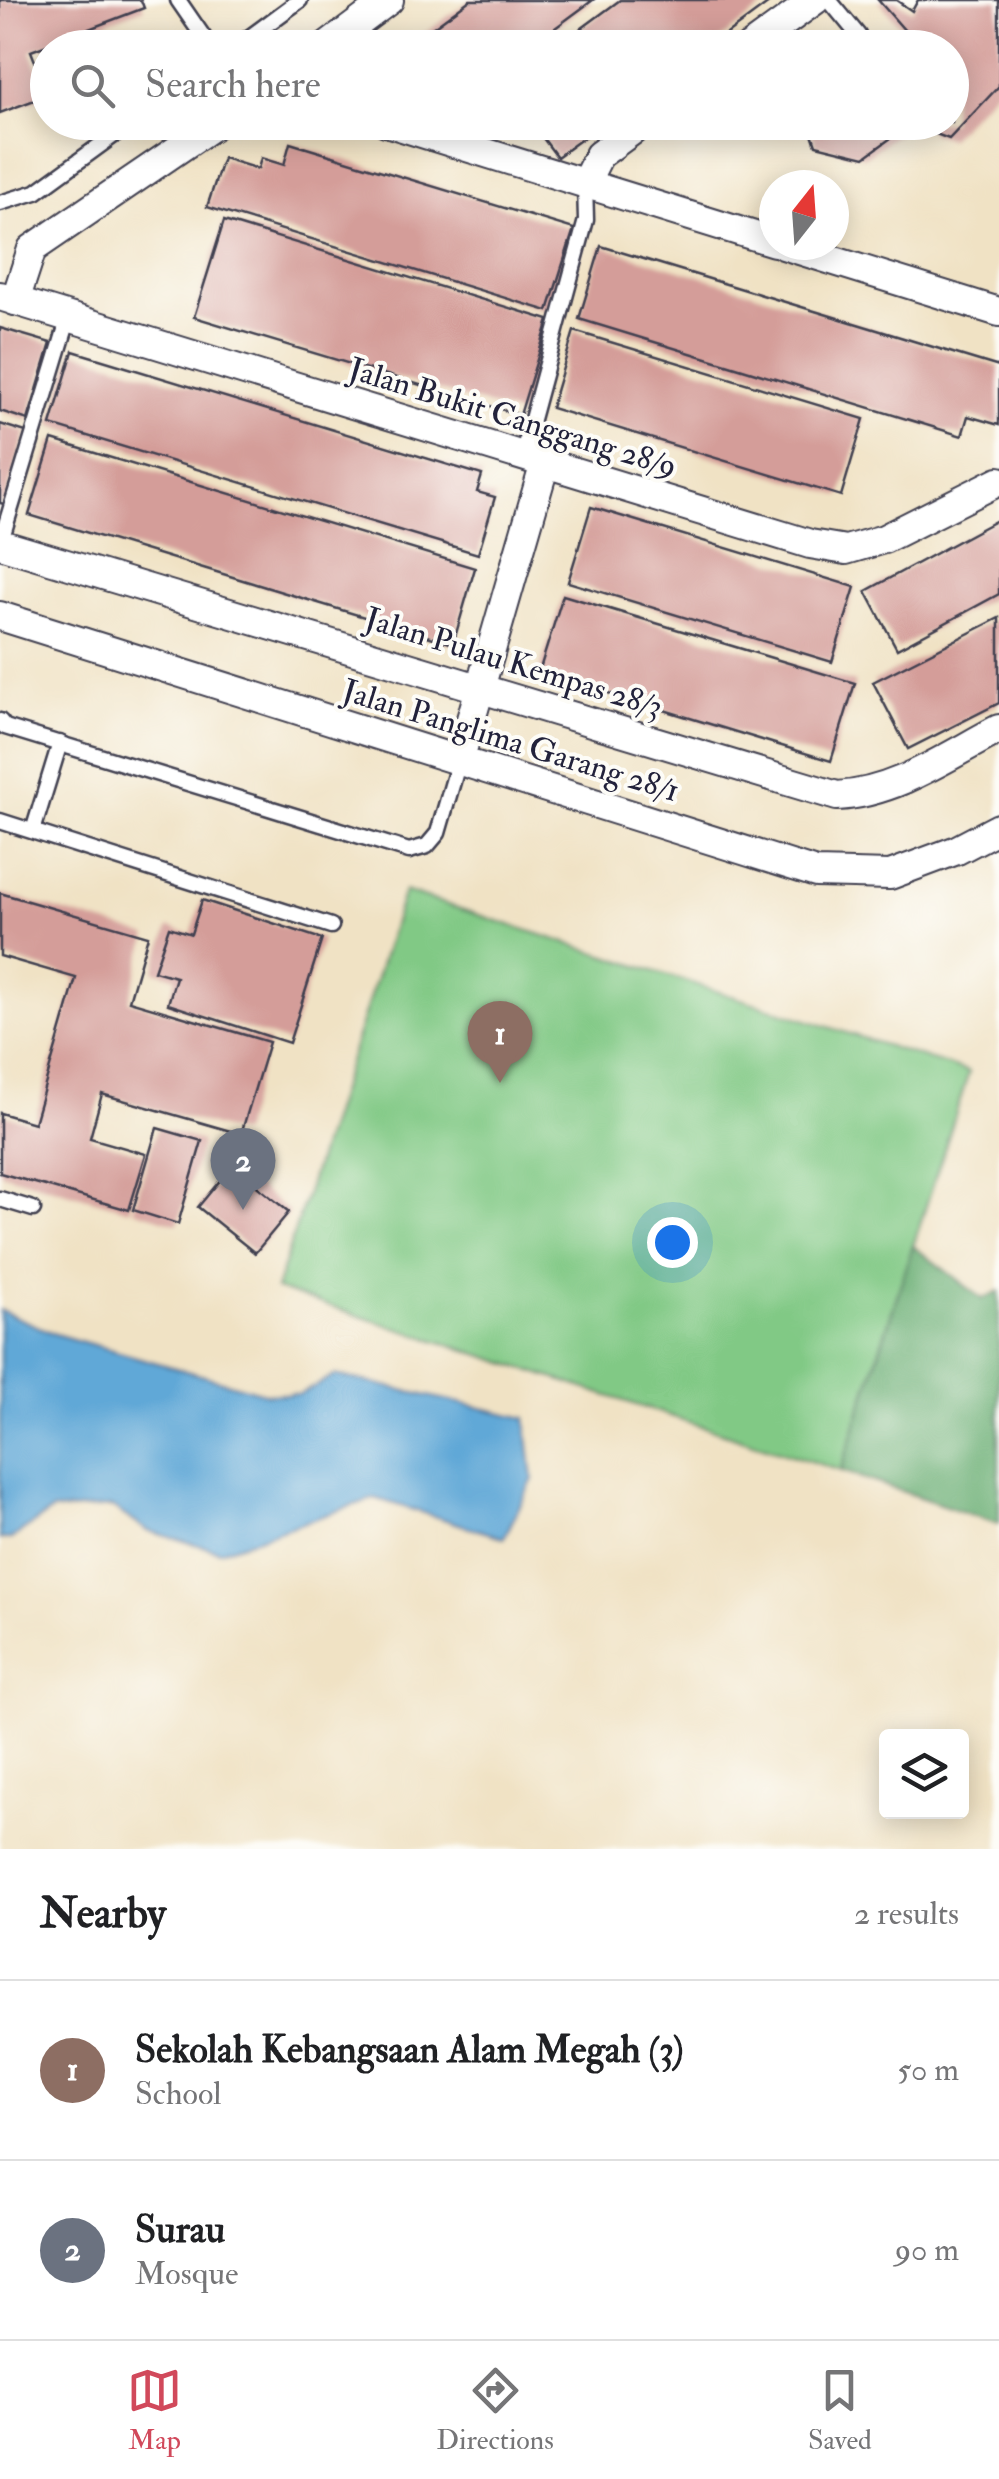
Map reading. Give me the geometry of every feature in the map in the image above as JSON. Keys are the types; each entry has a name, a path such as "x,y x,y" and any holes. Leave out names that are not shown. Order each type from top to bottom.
{"street":[{"path":"349,30 390,0"},
{"path":"774,30 815,0"},
{"path":"8,299 32,249 192,140"},
{"path":"445,140 759,237"},
{"path":"585,183 598,154 618,140"},
{"path":"831,260 999,312"},
{"name":"Jalan Bukit Canggang 28/9","path":"8,299 810,544 846,550 884,539 999,480"},
{"path":"459,761 533,460"},
{"name":"Jalan Pulau Kempas 28/3","path":"0,544 838,796 866,795 894,786 999,729"},
{"name":"Jalan Panglima Garang 28/1","path":"0,616 816,873 890,875 957,850 999,828"}],"lane":[{"path":"178,0 199,30"},
{"path":"830,0 854,30"},
{"path":"258,30 296,1"},
{"path":"0,203 36,192 107,140"},
{"path":"533,460 586,220 585,183"},
{"path":"0,544 69,318"},
{"path":"0,722 408,850 427,846 438,833 459,761"},
{"path":"33,831 60,743"},
{"path":"0,821 331,926"},
{"path":"0,1198 32,1209"}],"green space":[{"path":"404,891 969,1072 841,1471 276,1289"},
{"path":"913,1246 983,1299 999,1291 999,1524 841,1471"}],"water":[{"path":"0,1310 55,1334 268,1394 300,1394 336,1375 526,1418 533,1479 504,1538 375,1498 220,1551 148,1531 112,1507 52,1511 11,1539 0,1539"}],"building":[{"path":"0,0 141,0 144,8 86,30 30,30 30,102 0,113"},
{"path":"470,0 593,0 552,30 429,30"},
{"path":"620,0 773,0 732,30 579,30"},
{"path":"878,0 896,0 912,11 918,0 999,0 999,86 969,118 969,30 904,30"},
{"path":"544,140 580,140 557,157"},
{"path":"814,140 888,140 865,157 816,145"},
{"path":"290,143 574,229 548,311 207,207 223,158 258,169 261,158 284,165"},
{"path":"224,221 549,320 520,415 194,317"},
{"path":"601,246 999,367 999,425 968,416 962,436 579,319"},
{"path":"0,328 51,343 28,420 0,411"},
{"path":"574,331 864,419 841,496 551,408"},
{"path":"73,351 482,475 477,492 495,497 478,554 51,425"},
{"path":"0,424 26,432 4,504 0,503"},
{"path":"52,440 475,568 453,644 29,515"},
{"path":"591,507 855,587 832,662 568,582"},
{"path":"999,519 999,594 897,649 866,591"},
{"path":"563,595 855,683 831,761 539,672"},
{"path":"999,618 999,703 908,749 873,682"},
{"path":"0,893 148,936 129,1001 269,1042 241,1134 102,1094 90,1138 146,1154 129,1210 0,1173 0,1113 34,1123 76,978 0,956"},
{"path":"202,900 322,939 289,1043 168,1004 176,977 154,971 169,927 191,934"},
{"path":"157,1128 202,1141 178,1224 133,1210"},
{"path":"232,1166 289,1212 255,1253 198,1207"}],"place":[{"name":"Sekolah Kebangsaan Alam Megah (3)","path":"500,1083"},
{"name":"Surau","path":"243,1210"}]}
